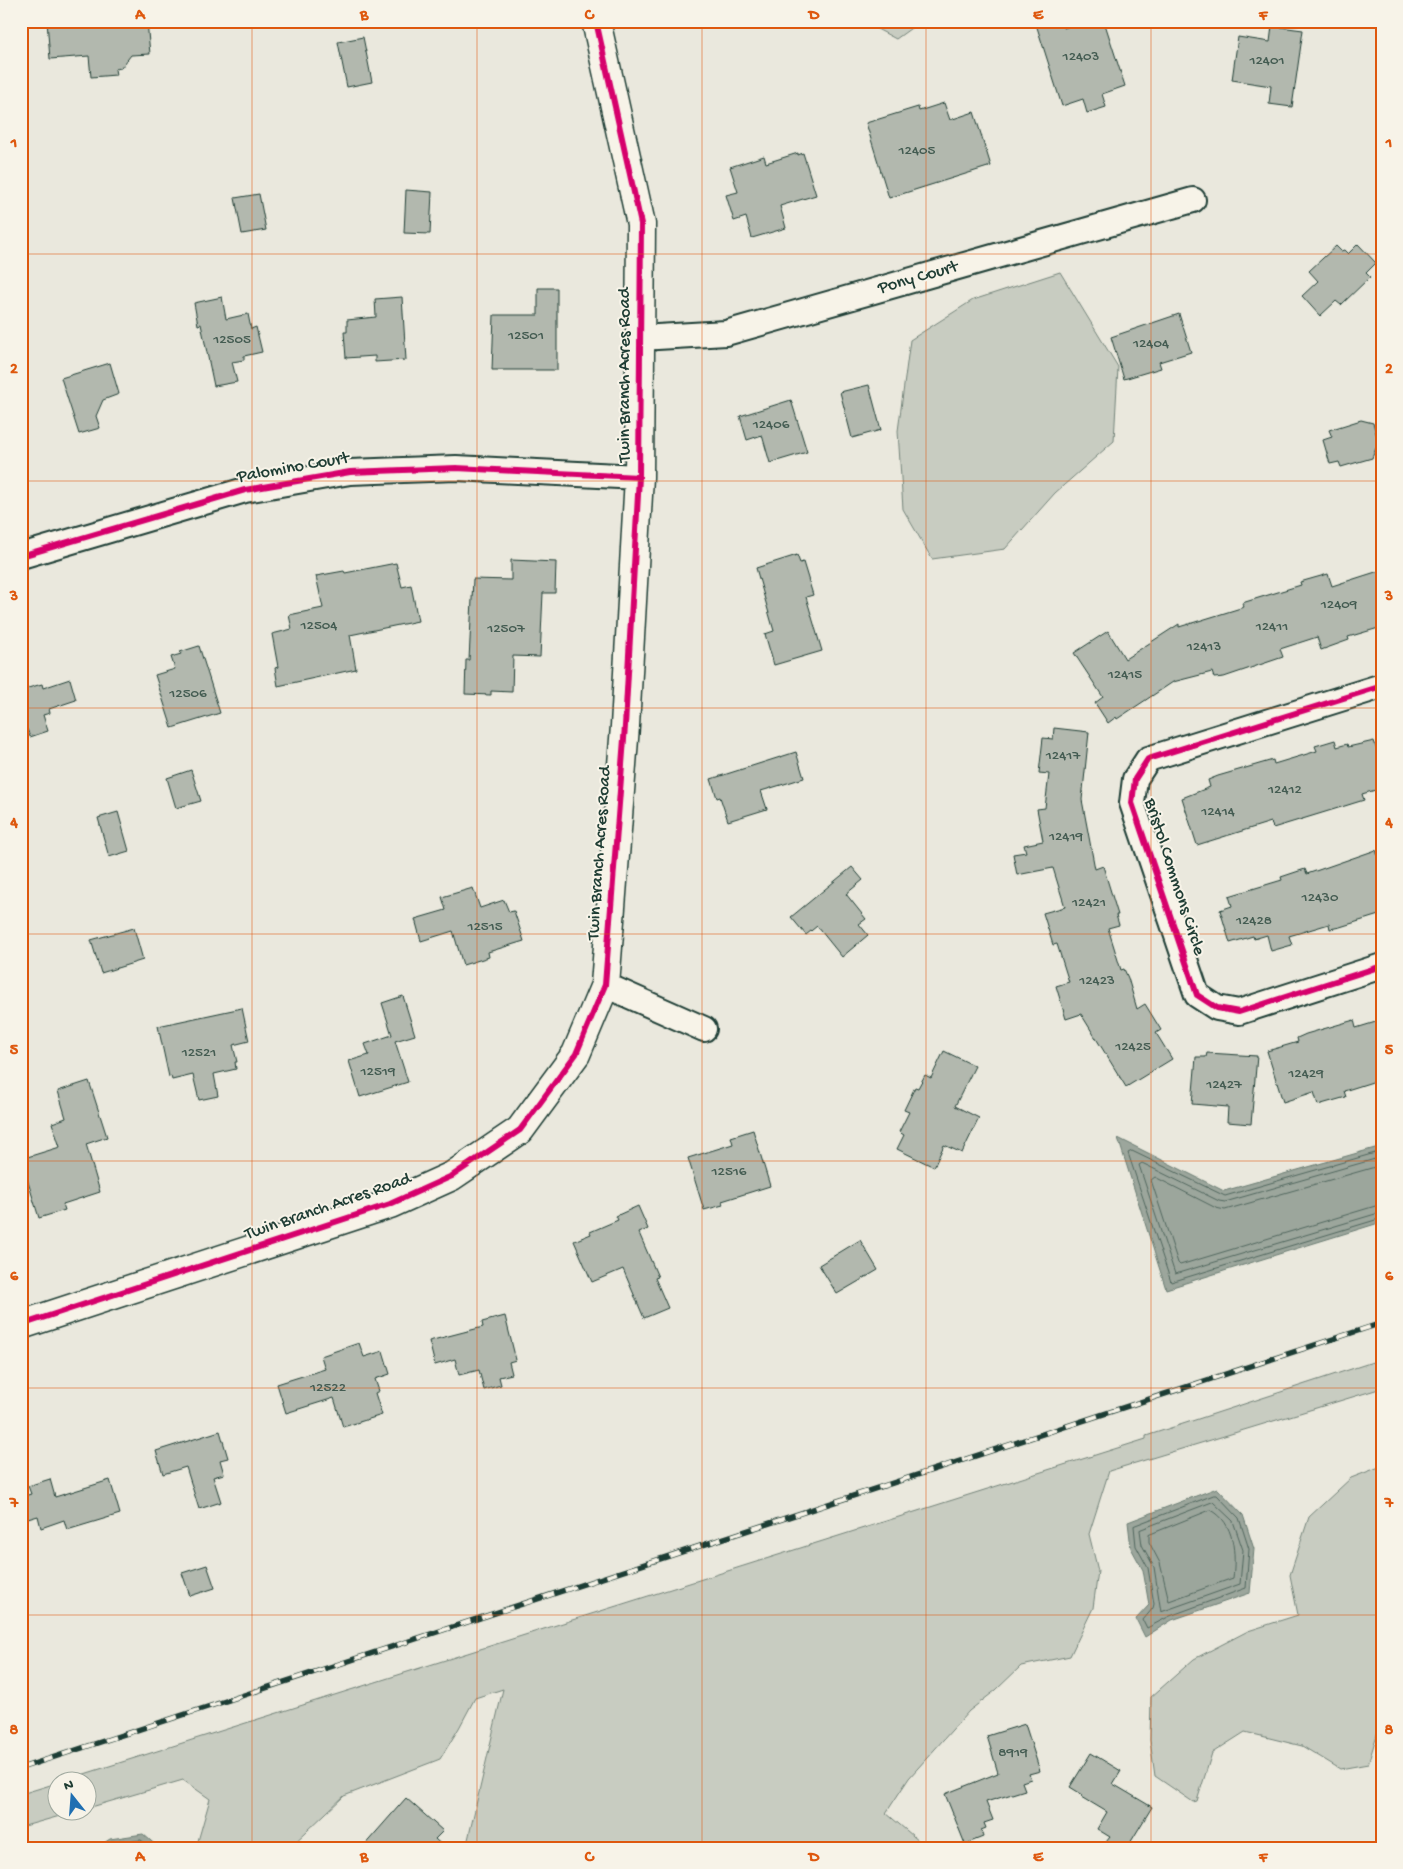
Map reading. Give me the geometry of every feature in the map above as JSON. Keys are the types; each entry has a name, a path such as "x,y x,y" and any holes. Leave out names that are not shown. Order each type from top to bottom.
{"street":[{"name":"Twin Branch Acres Road","path":"21,1325 390,1204 452,1176 520,1130 576,1054 605,985 625,726 639,477 641,224 596,21"},
{"name":"Pony Court","path":"640,338 726,334 1193,200"},
{"name":"Palomino Court","path":"21,556 245,490 350,472 456,468 639,477"},
{"name":"Bristol Commons Circle","path":"1382,686 1148,759 1135,779 1132,803 1196,995 1217,1008 1239,1012 1382,966"},
{"path":"605,985 704,1029"}],"shaded area":[{"path":"862,21 921,21 896,39"},
{"path":"1060,272 1118,367 1114,441 1055,493 1005,549 932,559 903,509 898,431 910,340 973,300"},
{"path":"1382,1359 1382,1388 1109,1471 1089,1534 1098,1571 1093,1608 1070,1656 1021,1666 996,1690 969,1711 909,1778 886,1813 926,1847 471,1848 467,1844 503,1689 475,1698 440,1759 344,1796 289,1848 196,1848 210,1799 183,1780 98,1805 98,1772 91,1772 1146,1439 1146,1436"},
{"path":"1382,1466 1382,1718 1368,1764 1340,1769 1302,1746 1245,1732 1212,1753 1197,1801 1193,1802 1155,1776 1150,1740 1151,1697 1194,1659 1248,1631 1298,1615 1290,1575 1309,1517 1351,1478"},
{"path":"48,1786 48,1819 21,1827 21,1794"}],"water":[{"path":"1118,1138 1224,1191 1382,1146 1382,1222 1166,1289"},
{"path":"1217,1488 1243,1515 1254,1549 1250,1593 1172,1620 1145,1637 1136,1619 1149,1605 1143,1570 1131,1548 1128,1522"},
{"path":"143,1834 159,1848 96,1848 110,1839"}],"building":[{"path":"47,21 147,21 150,54 131,55 121,68 115,69 116,75 91,77 89,56 50,59"},
{"path":"1035,21 1062,21 1064,28 1085,21 1104,21 1125,86 1102,94 1106,107 1087,113 1083,99 1062,106"},
{"path":"1272,26 1303,30 1292,107 1269,104 1271,86 1232,80 1238,37 1270,42"},
{"path":"363,37 372,82 347,87 338,42"},
{"path":"944,103 950,120 974,112 991,166 889,198 866,123 918,107 919,111"},
{"path":"798,153 798,155 803,153 816,195 780,206 786,228 752,238 746,217 734,221 726,195 738,192 730,167 764,156 766,163"},
{"path":"406,190 432,192 430,234 404,233"},
{"path":"259,194 266,230 242,234 235,198"},
{"path":"1358,244 1376,263 1366,273 1370,277 1341,305 1336,301 1320,316 1302,296 1318,281 1309,271 1336,246 1348,254"},
{"path":"538,288 557,288 557,370 492,370 494,315 538,315"},
{"path":"222,297 226,319 248,314 251,329 256,327 262,352 244,356 244,360 232,362 237,382 214,386 201,324 198,325 194,303"},
{"path":"402,297 406,360 375,362 375,356 346,358 344,332 347,332 347,320 376,317 375,299"},
{"path":"1179,314 1191,352 1159,362 1161,368 1124,379 1111,337"},
{"path":"110,363 119,394 103,400 96,416 100,428 79,434 61,378"},
{"path":"869,385 881,430 852,438 840,392"},
{"path":"791,400 807,452 770,463 762,435 747,440 740,416"},
{"path":"1361,420 1373,423 1380,447 1376,448 1372,458 1341,467 1339,462 1330,464 1323,440 1332,437 1329,430"},
{"path":"797,555 800,563 803,562 813,595 806,597 822,651 774,665 765,634 774,631 756,568"},
{"path":"511,560 556,562 555,593 543,593 540,657 513,656 512,692 491,691 491,695 465,694 466,660 469,660 473,579 511,580"},
{"path":"396,563 402,587 411,585 418,621 350,635 356,669 278,686 275,668 278,667 272,634 292,629 289,615 323,608 316,576 344,571 345,573"},
{"path":"1382,570 1382,627 1348,637 1349,640 1321,650 1317,637 1280,649 1283,657 1224,677 1214,678 1212,672 1173,682 1108,723 1095,703 1103,697 1074,653 1108,631 1125,659 1179,624 1179,627 1244,607 1242,603 1301,585 1300,582 1328,574 1332,586"},
{"path":"199,646 220,713 172,728 155,675 175,669 171,657"},
{"path":"70,679 76,700 49,709 50,713 43,715 48,731 30,737 27,729 21,731 21,690 42,684 43,688"},
{"path":"1054,728 1089,732 1082,800 1095,869 1103,866 1118,915 1116,915 1119,925 1108,928 1121,970 1124,969 1128,978 1137,1009 1145,1004 1161,1030 1156,1033 1172,1059 1126,1087 1081,1014 1066,1019 1056,986 1069,982 1057,944 1053,945 1043,913 1065,907 1053,868 1017,875 1013,854 1026,852 1024,845 1043,841 1037,809 1045,808 1049,774 1039,773 1043,738 1053,739"},
{"path":"1335,740 1337,747 1347,744 1348,747 1374,741 1382,766 1382,788 1362,794 1364,800 1335,809 1273,828 1271,822 1197,845 1182,798 1210,787 1208,780 1218,776 1273,760 1274,764 1317,751 1315,746"},
{"path":"796,752 804,778 761,791 767,809 728,821 720,797 717,798 711,779"},
{"path":"191,770 201,801 176,808 167,778"},
{"path":"118,812 129,851 109,857 98,818"},
{"path":"1376,850 1382,870 1382,914 1340,927 1330,929 1329,924 1289,936 1292,945 1271,951 1267,935 1254,939 1253,936 1230,943 1220,910 1232,906 1229,896 1282,880 1281,877 1305,869 1307,874"},
{"path":"852,867 863,880 846,894 866,919 859,924 868,935 842,957 817,926 806,935 791,917"},
{"path":"473,888 480,908 504,900 509,912 514,911 524,941 488,952 489,957 463,965 453,931 421,941 415,919 446,910 442,897"},
{"path":"134,928 143,960 101,973 91,940"},
{"path":"403,996 415,1035 395,1041 408,1082 360,1097 349,1061 369,1055 365,1044 392,1035 382,1003"},
{"path":"242,1008 249,1041 233,1045 237,1062 235,1062 236,1069 214,1074 218,1096 199,1100 193,1075 172,1080 171,1076 169,1077 158,1026"},
{"path":"1354,1020 1356,1028 1379,1021 1382,1031 1382,1079 1344,1091 1346,1097 1318,1105 1314,1092 1283,1102 1267,1051 1298,1042 1297,1038 1306,1034"},
{"path":"944,1051 975,1066 955,1106 979,1118 962,1153 944,1145 934,1167 897,1149 904,1135 899,1132 909,1112 904,1110 915,1087 918,1088 925,1075 931,1078"},
{"path":"1207,1053 1257,1056 1251,1124 1227,1122 1228,1107 1192,1104 1196,1057 1206,1057"},
{"path":"89,1081 107,1137 86,1144 100,1192 63,1204 65,1210 39,1218 21,1159 60,1147 52,1123 66,1118 58,1091"},
{"path":"753,1130 770,1186 722,1201 723,1205 704,1210 688,1158 733,1144 731,1137"},
{"path":"638,1206 648,1229 639,1233 658,1277 655,1278 668,1308 644,1318 623,1269 592,1282 574,1241 618,1220 616,1216"},
{"path":"860,1240 878,1270 837,1294 819,1265"},
{"path":"505,1316 516,1360 509,1362 512,1374 499,1377 501,1385 484,1390 479,1370 459,1375 455,1359 435,1365 429,1341 483,1327 482,1322"},
{"path":"359,1343 364,1357 383,1351 390,1374 375,1379 379,1391 375,1393 382,1415 343,1427 334,1398 286,1413 277,1384 325,1369 321,1356"},
{"path":"220,1431 228,1458 220,1460 224,1474 213,1477 221,1502 199,1509 186,1467 163,1474 156,1451"},
{"path":"50,1479 55,1497 110,1480 120,1514 67,1530 64,1520 41,1528 38,1516 21,1521 21,1497 31,1494 28,1486"},
{"path":"207,1565 215,1588 190,1596 182,1573"},
{"path":"1025,1724 1040,1771 1029,1774 1031,1779 1022,1782 1025,1790 986,1802 993,1820 984,1823 986,1828 981,1830 983,1837 965,1844 945,1794 998,1773 987,1736"},
{"path":"1091,1753 1121,1771 1113,1784 1152,1807 1127,1848 1116,1848 1106,1842 1110,1837 1097,1829 1107,1812 1082,1797 1083,1795 1070,1787"},
{"path":"406,1798 443,1831 435,1839 445,1848 362,1848"}],"railway":[{"path":"21,1768 1382,1323"}],"cycle path":[{"path":"21,1325 390,1204 452,1176 520,1130 576,1054 605,985 625,726 639,477 641,224 596,21"},
{"path":"21,556 245,490 350,472 456,468 639,477"},
{"path":"1382,686 1148,759 1135,779 1132,803 1197,995 1217,1008 1239,1012 1382,966"}]}
